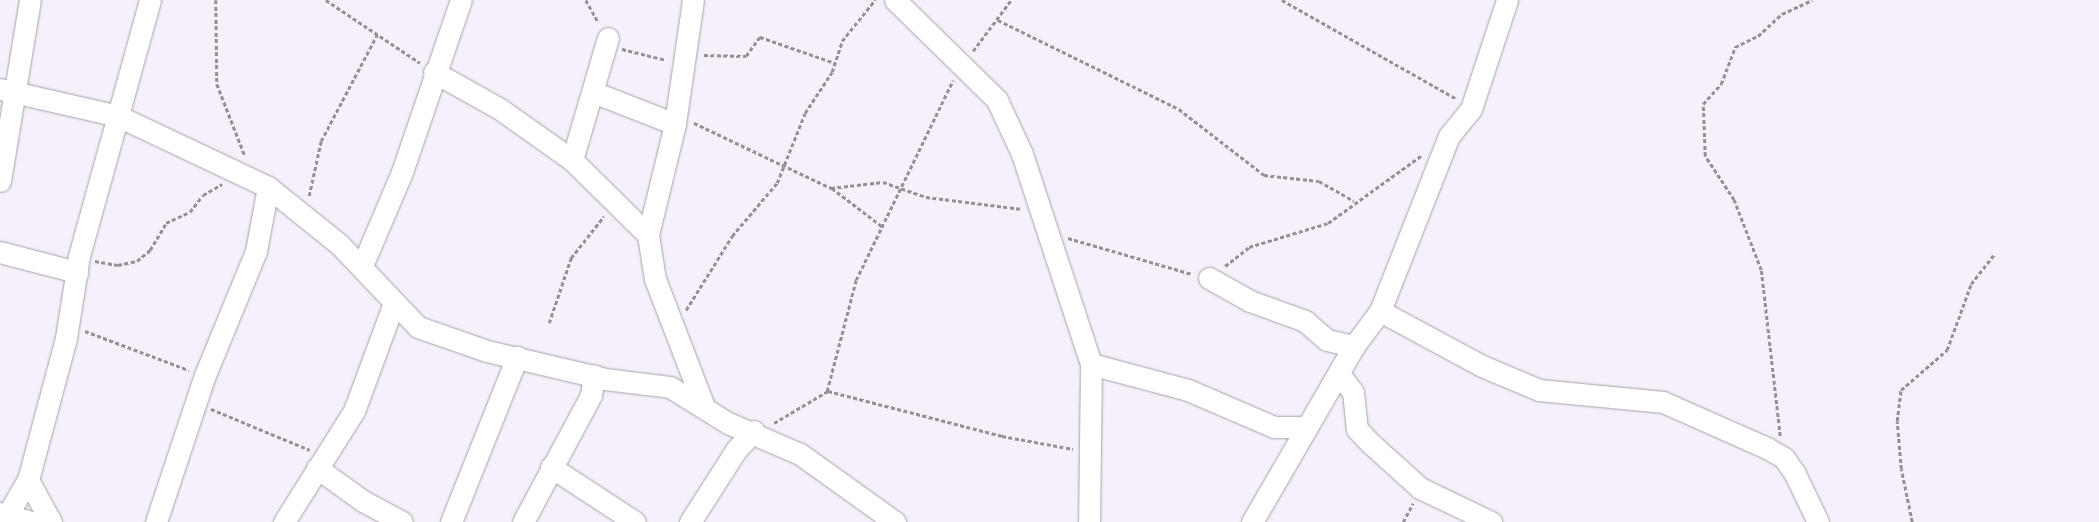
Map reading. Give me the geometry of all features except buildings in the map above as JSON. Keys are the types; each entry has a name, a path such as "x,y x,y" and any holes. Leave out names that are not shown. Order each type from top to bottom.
{"street":[{"path":"0,181 7,90 30,0"},
{"path":"31,522 4,514 28,480 69,324 78,264 150,0"},
{"path":"362,266 402,172 434,72 462,0"},
{"path":"693,0 675,124 648,235 655,279 703,404"},
{"path":"894,0 1004,110 1046,221 1091,364 1092,451 1089,522"},
{"path":"1252,522 1306,428 1340,375 1354,346 1380,311 1449,136 1471,109 1507,0"},
{"path":"572,160 608,38"},
{"path":"434,72 500,109 572,160 625,210 648,235"},
{"path":"7,90 118,116 252,180 306,215 362,266 418,327 466,346 594,375 655,382 703,404 728,423 754,431 800,454 895,522"},
{"path":"593,92 675,124"},
{"path":"156,522 199,399 205,375 256,251 252,180"},
{"path":"3,251 78,264"},
{"path":"1209,278 1250,301 1305,321 1327,340 1354,346"},
{"path":"290,519 322,462 354,411 394,303"},
{"path":"1380,311 1482,366 1539,390 1663,402 1784,458 1818,522"},
{"path":"452,522 517,357"},
{"path":"1091,364 1188,390 1274,427 1306,428"},
{"path":"523,522 591,395 594,375"},
{"path":"1340,375 1353,392 1357,429 1369,442 1420,488 1491,522"},
{"path":"690,522 736,450 754,431"},
{"path":"322,462 363,501 402,522"},
{"path":"551,467 635,522"},
{"path":"28,480 51,522"}],"path":[{"path":"78,264 104,265 136,261 150,250 170,220 190,212 203,195 252,180 217,84 216,0"},
{"path":"326,0 434,72"},
{"path":"586,0 608,38 633,53 685,59 746,56 760,37 835,63"},
{"path":"673,327 732,236 766,198 785,166 805,113 835,63 843,40 875,0"},
{"path":"827,391 856,280 960,65 998,20 1011,0"},
{"path":"1282,0 1432,82 1471,109"},
{"path":"1784,458 1761,270 1734,200 1705,156 1702,104 1721,84 1735,47 1758,36 1782,14 1812,0"},
{"path":"998,20 1179,109 1264,176 1319,181 1354,201"},
{"path":"306,215 321,140 377,35"},
{"path":"675,124 697,124 831,188 883,226"},
{"path":"831,188 883,182 926,196 1046,221 1113,254 1209,278 1248,247 1319,227 1427,151"},
{"path":"549,323 576,250 603,217 625,210"},
{"path":"1912,522 1898,440 1901,390 1947,350 1971,284 1994,255"},
{"path":"69,324 205,375"},
{"path":"754,431 827,391 1019,440 1092,451"},
{"path":"199,399 206,407 322,462"}]}
